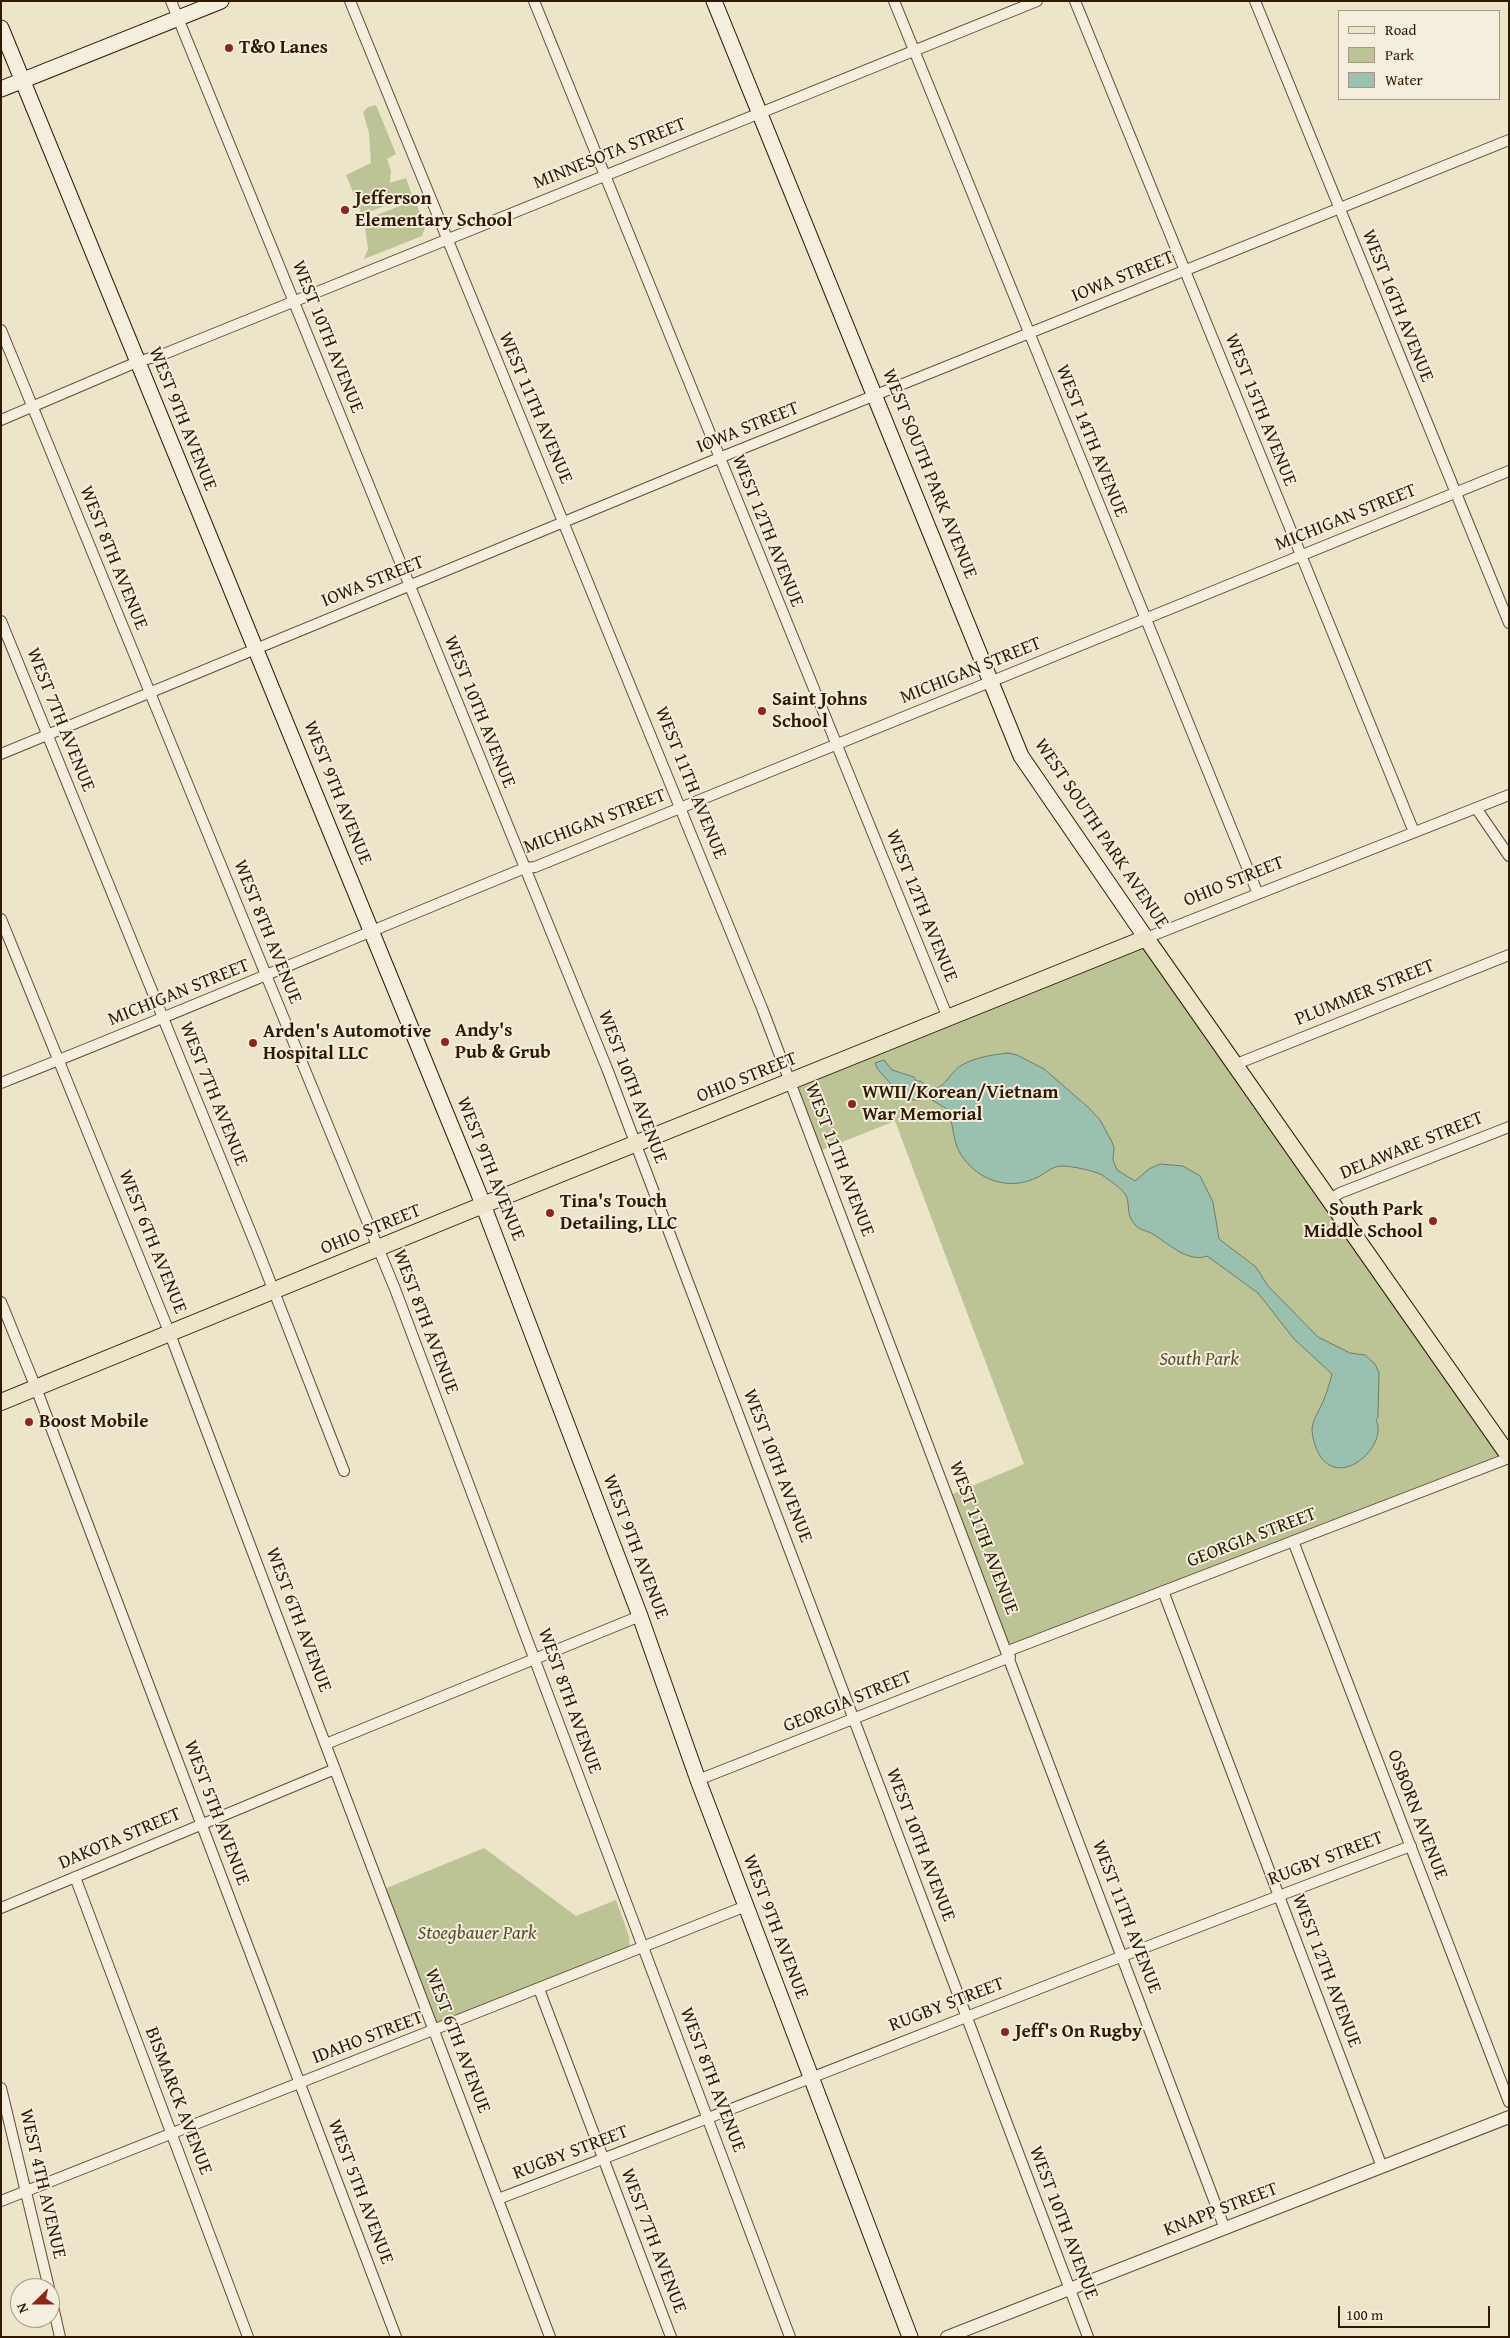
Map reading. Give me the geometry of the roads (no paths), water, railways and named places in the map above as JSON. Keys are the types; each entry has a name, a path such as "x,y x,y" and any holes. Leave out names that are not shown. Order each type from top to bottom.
{"main road":[{"path":"1,89 221,1"},
{"name":"WEST SOUTH PARK AVENUE","path":"714,1 1021,756 1509,1457"},
{"name":"WEST 9TH AVENUE","path":"1,28 484,1205 640,1616 698,1780 910,2337"},
{"name":"OHIO STREET","path":"1,1402 1146,938"}],"street":[{"name":"WEST 10TH AVENUE","path":"171,1 584,1011 1088,2337"},
{"name":"WEST 11TH AVENUE","path":"350,1 446,239 682,807 790,1082 1009,1654 1121,1957 1226,2229"},
{"name":"WEST 12TH AVENUE","path":"534,1 835,745 948,1018"},
{"name":"WEST 14TH AVENUE","path":"894,1 1258,894"},
{"name":"MINNESOTA STREET","path":"1,420 137,362 164,354 294,302 1037,1"},
{"name":"WEST 15TH AVENUE","path":"1075,1 1414,832"},
{"name":"WEST 16TH AVENUE","path":"1255,1 1338,209 1509,623"},
{"name":"IOWA STREET","path":"1,754 719,458 1509,140"},
{"name":"WEST 8TH AVENUE","path":"1,330 378,1248 790,2337"},
{"name":"MICHIGAN STREET","path":"1,1083 266,976 371,930 525,868 535,867 1509,471"},
{"name":"WEST 7TH AVENUE","path":"1,621 274,1292 344,1471"},
{"name":"OHIO STREET","path":"1146,938 1509,795"},
{"path":"1476,808 1509,856"},
{"name":"WEST 6TH AVENUE","path":"1,919 170,1334 550,2337"},
{"name":"PLUMMER STREET","path":"1234,1064 1509,955"},
{"name":"DELAWARE STREET","path":"1329,1200 1340,1193 1509,1126"},
{"name":"WEST 5TH AVENUE","path":"1,1302 36,1388 396,2337"},
{"name":"GEORGIA STREET","path":"698,1780 854,1720 1163,1590 1509,1457"},
{"name":"OSBORN AVENUE","path":"1293,1541 1509,2102"},
{"name":"WEST 12TH AVENUE","path":"1163,1590 1382,2167"},
{"path":"326,1744 640,1616"},
{"name":"DAKOTA STREET","path":"1,1908 335,1769"},
{"name":"RUGBY STREET","path":"498,2199 1279,1895 1410,1846"},
{"name":"BISMARCK AVENUE","path":"75,1877 248,2337"},
{"name":"IDAHO STREET","path":"1,2201 746,1906"},
{"name":"WEST 7TH AVENUE","path":"539,1989 671,2337"},
{"name":"WEST 4TH AVENUE","path":"1,2088 47,2278"},
{"name":"KNAPP STREET","path":"947,2337 1509,2117"}],"water":[{"path":"1008,1053 1017,1055 1044,1069 1089,1108 1100,1120 1111,1140 1114,1147 1113,1160 1117,1170 1135,1181 1149,1169 1160,1164 1183,1166 1200,1176 1213,1202 1219,1239 1256,1267 1268,1286 1318,1337 1350,1353 1365,1355 1375,1364 1379,1373 1378,1417 1376,1420 1378,1430 1376,1441 1369,1452 1360,1460 1350,1466 1339,1468 1328,1464 1319,1454 1314,1442 1312,1428 1332,1374 1294,1339 1258,1293 1207,1256 1200,1258 1187,1255 1173,1248 1154,1234 1138,1228 1131,1219 1127,1198 1123,1191 1099,1173 1058,1166 1038,1177 1016,1183 994,1181 984,1176 975,1170 960,1153 947,1109 927,1097 915,1100 905,1097 879,1071 875,1063 884,1060 892,1070 914,1077 916,1081 921,1081 929,1089 935,1089 940,1087 958,1068 967,1062"}],"place":[{"name":"T&O Lanes","path":"229,48"},
{"name":"Jefferson Elementary School","path":"345,210"},
{"name":"Saint Johns School","path":"762,711"},
{"name":"Andy's Pub & Grub","path":"445,1042"},
{"name":"Arden's Automotive Hospital LLC","path":"253,1043"},
{"name":"WWII/Korean/Vietnam War Memorial","path":"852,1104"},
{"name":"Tina's Touch Detailing, LLC","path":"550,1213"},
{"name":"South Park Middle School","path":"1433,1221"},
{"name":"Boost Mobile","path":"29,1422"},
{"name":"Jeff's On Rugby","path":"1005,2032"}],"park label":[{"name":"South Park","path":"1199,1360"},
{"name":"Stoegbauer Park","path":"477,1934"}]}
